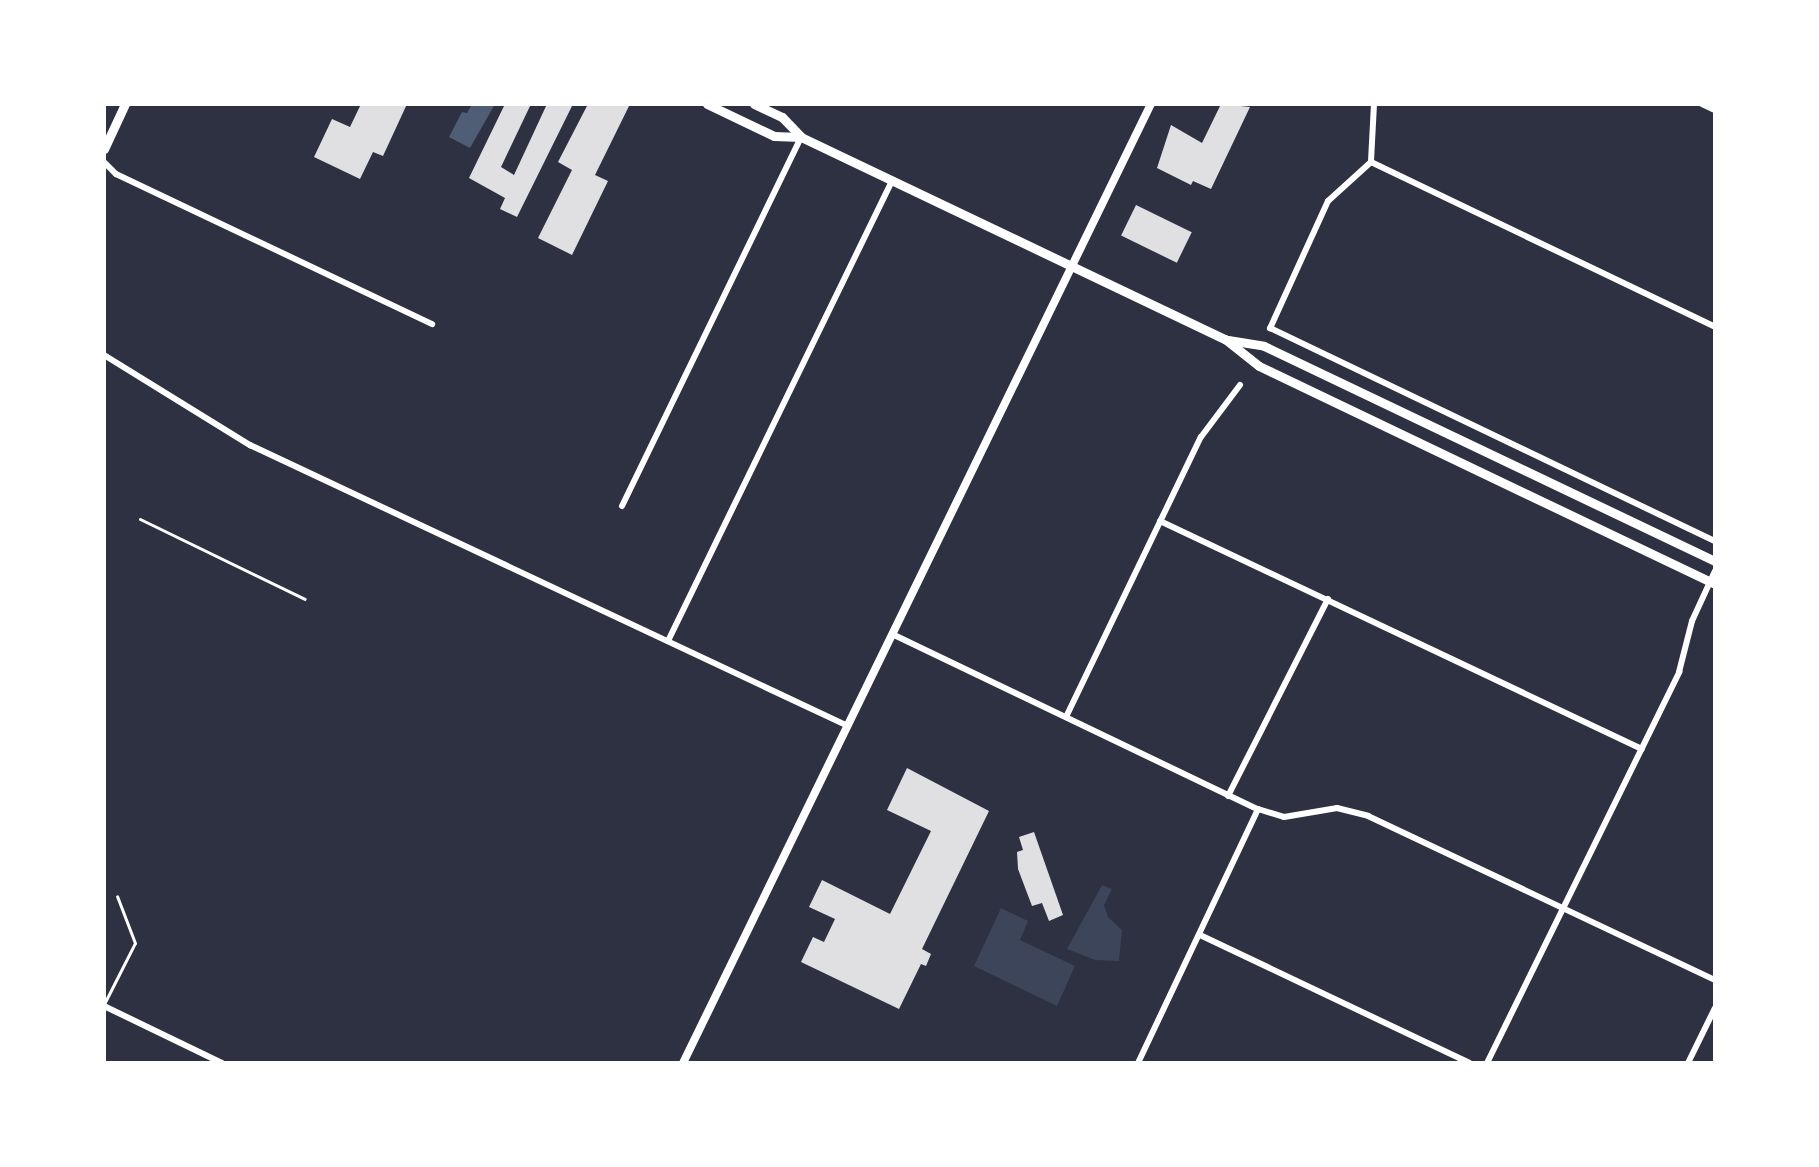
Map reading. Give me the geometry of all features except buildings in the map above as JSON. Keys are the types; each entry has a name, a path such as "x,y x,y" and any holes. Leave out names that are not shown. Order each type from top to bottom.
{"main road":[{"path":"104,149 125,104"},
{"path":"707,104 774,136 801,137"},
{"path":"754,104 782,117 801,137 1225,339 1259,366 1712,582"},
{"path":"1225,339 1264,346 1715,561"}],"street":[{"path":"683,1063 1151,104"},
{"path":"1374,104 1371,162 1328,201 1270,328 1715,541"},
{"path":"1702,104 1715,110"},
{"path":"622,506 801,137"},
{"path":"104,162 116,174 432,324"},
{"path":"1371,162 1715,327"},
{"path":"668,641 892,181"},
{"path":"104,355 250,445 848,726"},
{"path":"1066,717 1201,437 1240,385"},
{"path":"1160,521 1642,749"},
{"path":"1487,1063 1679,672 1692,621 1715,571"},
{"path":"1228,796 1328,599"},
{"path":"892,634 1258,809 1284,817 1337,808 1368,816 1715,980"},
{"path":"1138,1063 1258,809"},
{"path":"1200,935 1469,1063"},
{"path":"104,1005 222,1063"},
{"path":"1688,1063 1715,1008"}],"lane":[{"path":"140,519 305,599"},
{"path":"104,1005 135,943 117,896"}],"shaded area":[{"path":"472,104 495,104 470,148 449,137 462,112 467,113"},
{"path":"1102,885 1112,889 1104,905 1108,917 1122,930 1119,961 1095,960 1067,949"},
{"path":"1001,908 1028,921 1020,940 1075,966 1057,1006 974,966"}]}
